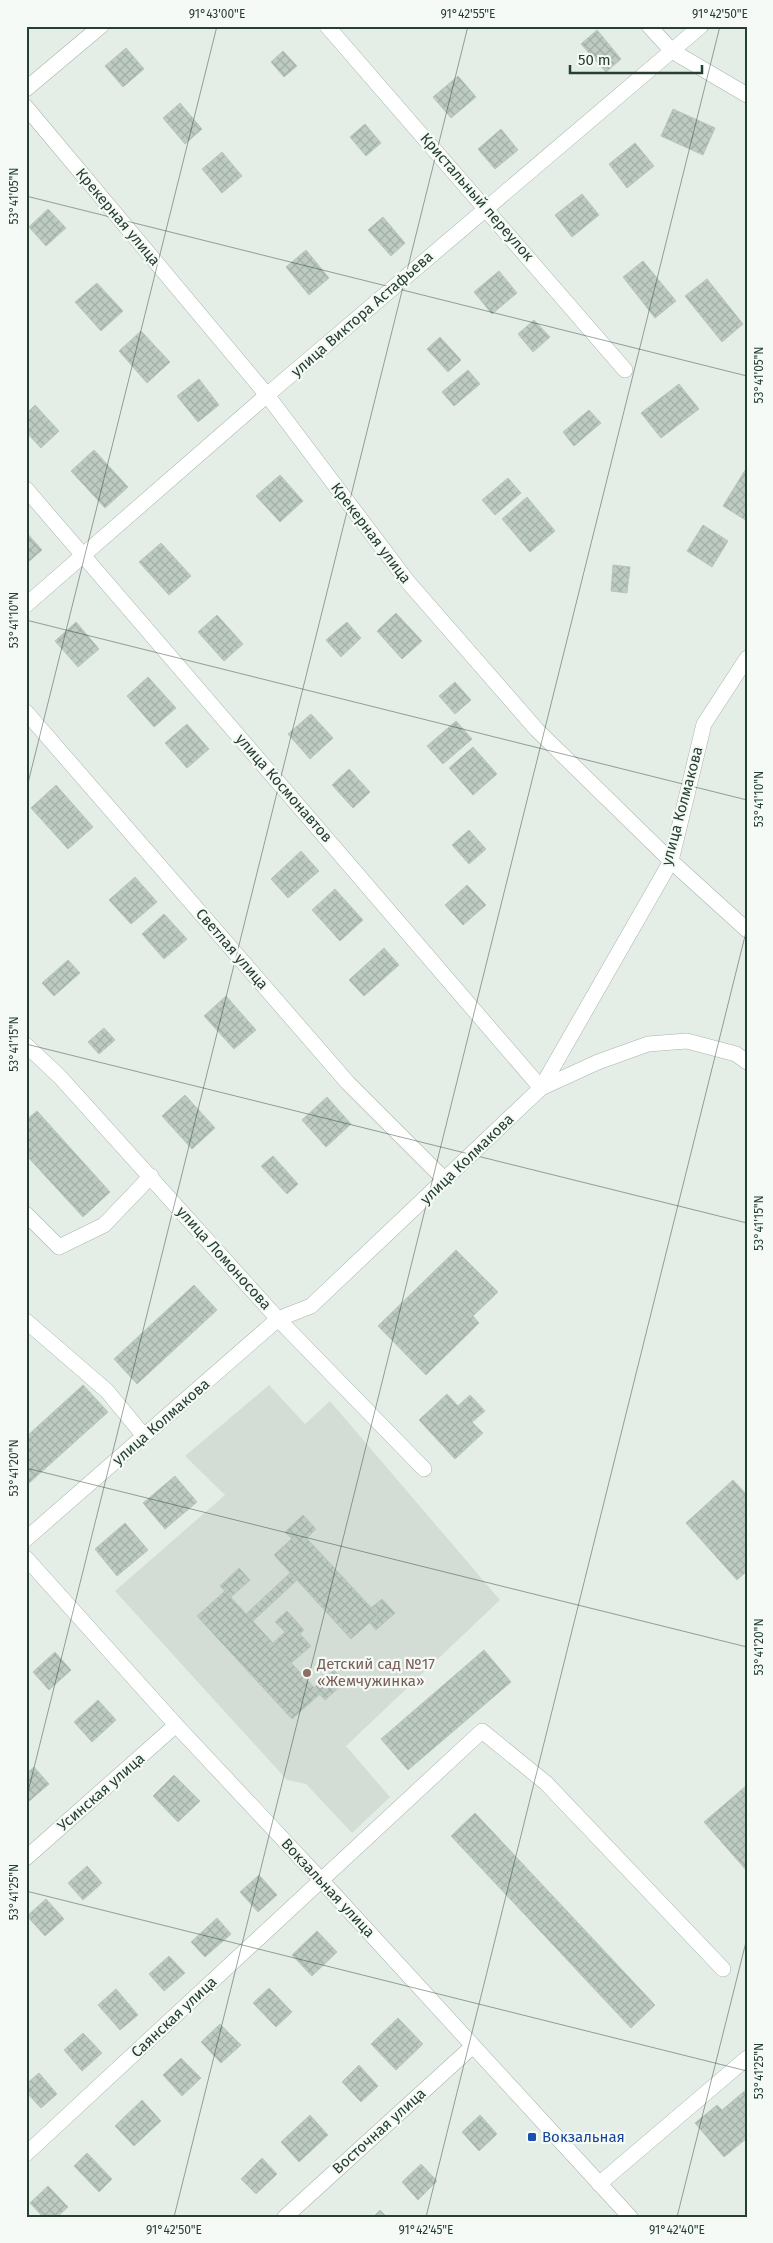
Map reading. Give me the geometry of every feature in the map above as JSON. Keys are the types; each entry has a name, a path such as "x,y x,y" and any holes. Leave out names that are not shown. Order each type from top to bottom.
{"street":[{"path":"26,89 100,26"},
{"name":"Кристальный переулок","path":"327,26 625,370"},
{"path":"649,26 672,51 747,96"},
{"name":"улица Виктора Астафьева","path":"26,605 486,208 701,26"},
{"name":"Крекерная улица","path":"26,107 267,396 414,589 537,730 670,861 747,930"},
{"name":"улица Космонавтов","path":"26,488 541,1088"},
{"name":"улица Колмакова","path":"26,1539 278,1319 311,1306 541,1088 670,861 704,724 747,658"},
{"name":"Светлая улица","path":"26,712 348,1083 445,1180"},
{"path":"541,1088 598,1062 648,1044 687,1040 736,1054 747,1062"},
{"name":"улица Ломоносова","path":"26,1045 60,1077 278,1319 424,1469"},
{"path":"26,1214 59,1247 104,1225 151,1176"},
{"path":"26,1321 107,1391 144,1436"},
{"name":"Вокзальная улица","path":"26,1558 176,1726 322,1881 630,2217"},
{"name":"Усинская улица","path":"26,1858 176,1726"},
{"name":"Саянская улица","path":"26,2154 482,1731 546,1783 723,1968"},
{"name":"Восточная улица","path":"285,2217 473,2046"},
{"path":"599,2184 747,2058"}],"shaded area":[{"name":"Детский сад №17 «Жемчужинка»","path":"269,1385 305,1424 330,1401 500,1600 346,1746 390,1797 352,1833 306,1784 287,1780 115,1591 225,1495 185,1456"}],"building":[{"path":"597,30 621,59 606,72 581,44"},
{"path":"126,48 144,69 123,87 105,66"},
{"path":"283,51 297,66 284,77 271,62"},
{"path":"458,76 476,97 451,118 433,97"},
{"path":"180,103 202,129 185,144 163,118"},
{"path":"673,109 715,128 703,155 661,136"},
{"path":"365,124 381,143 366,156 350,137"},
{"path":"501,129 518,150 495,169 478,149"},
{"path":"635,143 654,166 627,188 609,164"},
{"path":"222,152 242,176 222,193 202,169"},
{"path":"582,194 599,215 572,237 555,215"},
{"path":"48,209 66,228 46,246 29,227"},
{"path":"383,217 405,243 391,256 368,230"},
{"path":"306,250 329,278 309,295 286,267"},
{"path":"643,261 676,301 655,318 623,277"},
{"path":"499,271 517,293 492,314 474,292"},
{"path":"707,279 743,324 722,342 685,296"},
{"path":"97,283 123,311 101,331 75,302"},
{"path":"534,320 550,337 533,352 518,334"},
{"path":"141,331 170,362 147,383 119,351"},
{"path":"440,337 461,360 448,372 427,349"},
{"path":"468,370 480,384 454,406 442,392"},
{"path":"199,379 219,405 198,422 177,396"},
{"path":"679,384 699,409 661,438 641,413"},
{"path":"35,405 59,431 41,448 26,432 26,414"},
{"path":"589,410 601,423 574,446 563,432"},
{"path":"94,450 128,487 105,508 71,471"},
{"path":"747,467 747,521 723,506"},
{"path":"280,475 303,501 280,522 256,496"},
{"path":"508,478 521,493 495,515 482,500"},
{"path":"527,497 555,531 530,552 502,519"},
{"path":"703,525 728,541 712,567 687,551"},
{"path":"26,532 42,550 26,564"},
{"path":"161,543 191,576 169,595 139,562"},
{"path":"613,565 630,567 627,593 611,591"},
{"path":"396,613 422,641 402,659 377,631"},
{"path":"217,615 243,644 224,661 198,632"},
{"path":"76,622 99,649 78,667 55,641"},
{"path":"347,622 361,638 341,657 326,640"},
{"path":"148,677 176,708 154,727 127,696"},
{"path":"455,682 471,700 455,714 439,696"},
{"path":"311,714 333,738 310,759 288,734"},
{"path":"456,721 472,739 443,764 427,746"},
{"path":"187,724 209,749 187,768 165,743"},
{"path":"473,747 497,774 473,795 449,768"},
{"path":"349,769 370,792 353,808 332,785"},
{"path":"56,785 93,827 68,849 31,808"},
{"path":"469,830 486,849 469,864 452,845"},
{"path":"301,851 319,871 288,898 271,879"},
{"path":"135,877 157,902 131,924 109,900"},
{"path":"467,885 486,905 463,925 445,905"},
{"path":"335,889 363,920 340,941 312,910"},
{"path":"164,914 187,939 164,959 142,934"},
{"path":"384,948 399,965 364,996 349,980"},
{"path":"68,960 80,973 54,996 42,983"},
{"path":"226,996 256,1030 234,1049 204,1016"},
{"path":"104,1028 115,1040 99,1054 88,1042"},
{"path":"185,1095 215,1128 192,1149 162,1116"},
{"path":"327,1097 351,1124 326,1147 302,1120"},
{"path":"37,1111 110,1192 83,1217 26,1155 26,1120"},
{"path":"273,1156 298,1184 287,1194 261,1166"},
{"path":"456,1250 498,1292 473,1316 479,1323 426,1375 378,1326"},
{"path":"194,1285 217,1310 137,1384 114,1359"},
{"path":"83,1385 108,1412 28,1484 26,1482 26,1437"},
{"path":"447,1394 458,1406 470,1395 485,1411 472,1422 483,1433 455,1459 419,1420"},
{"path":"175,1476 197,1502 165,1529 143,1503"},
{"path":"733,1480 747,1495 747,1571 737,1580 686,1523"},
{"path":"303,1515 316,1529 307,1538 300,1531 292,1539 285,1532"},
{"path":"125,1523 148,1550 117,1576 95,1549"},
{"path":"300,1531 378,1615 351,1639 274,1555"},
{"path":"239,1568 250,1580 231,1597 220,1586"},
{"path":"290,1573 297,1580 253,1621 246,1614"},
{"path":"225,1591 320,1694 292,1719 197,1616"},
{"path":"382,1599 395,1613 376,1630 370,1623 378,1615 371,1608"},
{"path":"287,1611 304,1630 300,1634 311,1646 291,1663 273,1643 285,1632 275,1622"},
{"path":"484,1650 511,1682 408,1770 381,1739"},
{"path":"55,1652 71,1670 49,1690 33,1672"},
{"path":"334,1670 345,1682 325,1700 314,1688"},
{"path":"98,1700 116,1720 92,1742 74,1722"},
{"path":"34,1767 49,1784 27,1803 26,1774"},
{"path":"174,1775 200,1801 178,1822 153,1796"},
{"path":"747,1785 747,1871 704,1822"},
{"path":"475,1813 655,2005 631,2028 451,1836"},
{"path":"87,1866 102,1883 83,1900 68,1883"},
{"path":"259,1875 277,1895 258,1912 240,1892"},
{"path":"46,1899 64,1919 45,1936 27,1916"},
{"path":"217,1918 231,1934 205,1957 191,1942"},
{"path":"317,1931 337,1952 312,1976 292,1955"},
{"path":"169,1956 185,1973 164,1991 149,1974"},
{"path":"269,1988 292,2012 276,2027 253,2003"},
{"path":"116,1989 138,2015 120,2030 98,2005"},
{"path":"398,2018 423,2044 396,2070 371,2044"},
{"path":"220,2024 241,2045 221,2063 201,2042"},
{"path":"83,2033 102,2053 82,2071 64,2050"},
{"path":"181,2058 201,2078 182,2096 163,2075"},
{"path":"359,2065 378,2086 361,2102 342,2082"},
{"path":"39,2073 57,2094 41,2108 26,2092 26,2084"},
{"path":"747,2089 747,2138 724,2157 695,2123 717,2105 722,2110"},
{"path":"142,2100 161,2121 134,2146 115,2126"},
{"path":"310,2115 328,2135 299,2162 281,2142"},
{"path":"480,2115 497,2134 479,2151 462,2132"},
{"path":"87,2153 112,2179 99,2192 74,2166"},
{"path":"262,2158 277,2174 256,2194 241,2179"},
{"path":"421,2164 437,2181 418,2200 402,2182"},
{"path":"48,2186 68,2207 57,2217 43,2217 30,2203"},
{"path":"380,2210 387,2217 373,2217"}],"place":[{"name":"Детский сад №17 «Жемчужинка»","path":"307,1673"},
{"name":"Вокзальная","path":"532,2137"}]}
